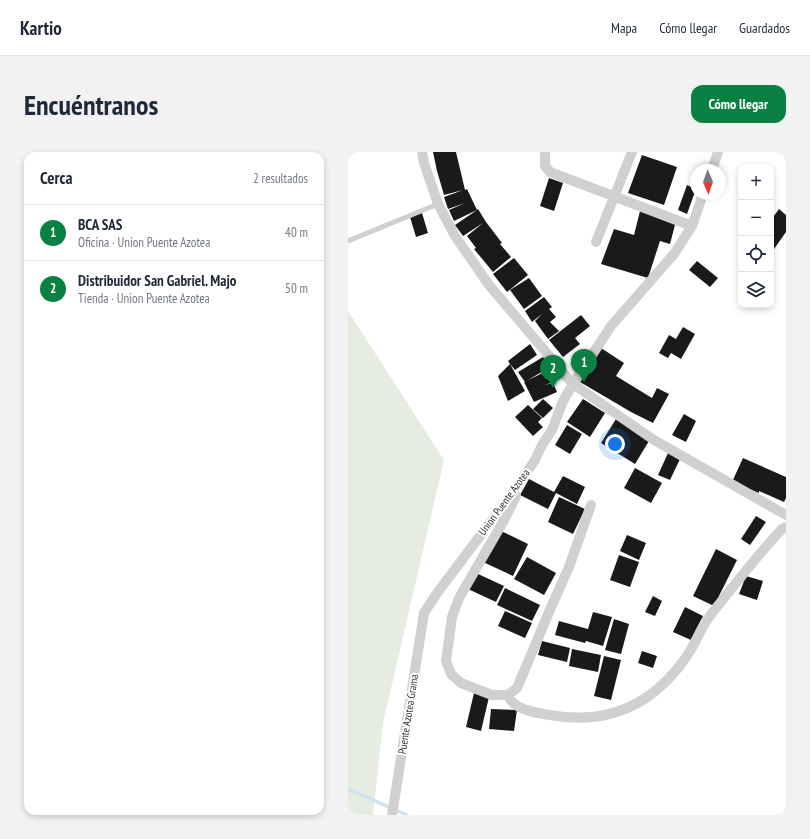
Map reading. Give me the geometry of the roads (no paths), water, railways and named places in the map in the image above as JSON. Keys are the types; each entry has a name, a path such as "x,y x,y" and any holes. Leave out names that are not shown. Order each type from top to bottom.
{"street":[{"path":"422,152 424,163 438,204 455,236 489,285 573,384 654,440 786,515"},
{"path":"545,152 545,166 550,172 692,226"},
{"path":"596,242 632,152"},
{"path":"714,164 718,152"},
{"name":"Union Puente Azotea","path":"424,613 437,592 514,491 552,430 562,401 611,326 674,254 692,226 701,200"},
{"path":"514,491 516,496 503,522 459,598 452,617 446,661 451,674 461,683 492,695 508,696 517,688 569,568 591,505"},
{"path":"508,696 512,702 530,710 566,717 588,718 611,714 628,708 643,700 654,692 675,672 692,649 705,623 759,554 782,529 786,527"},
{"name":"Puente Azotea Grama","path":"392,815 424,613"}],"lane":[{"path":"348,242 438,204"}],"waterway":[{"path":"348,789 407,815"}],"place":[{"name":"BCA SAS","path":"584,382"},
{"name":"Distribuidor San Gabriel. Majo","path":"553,388"}]}
